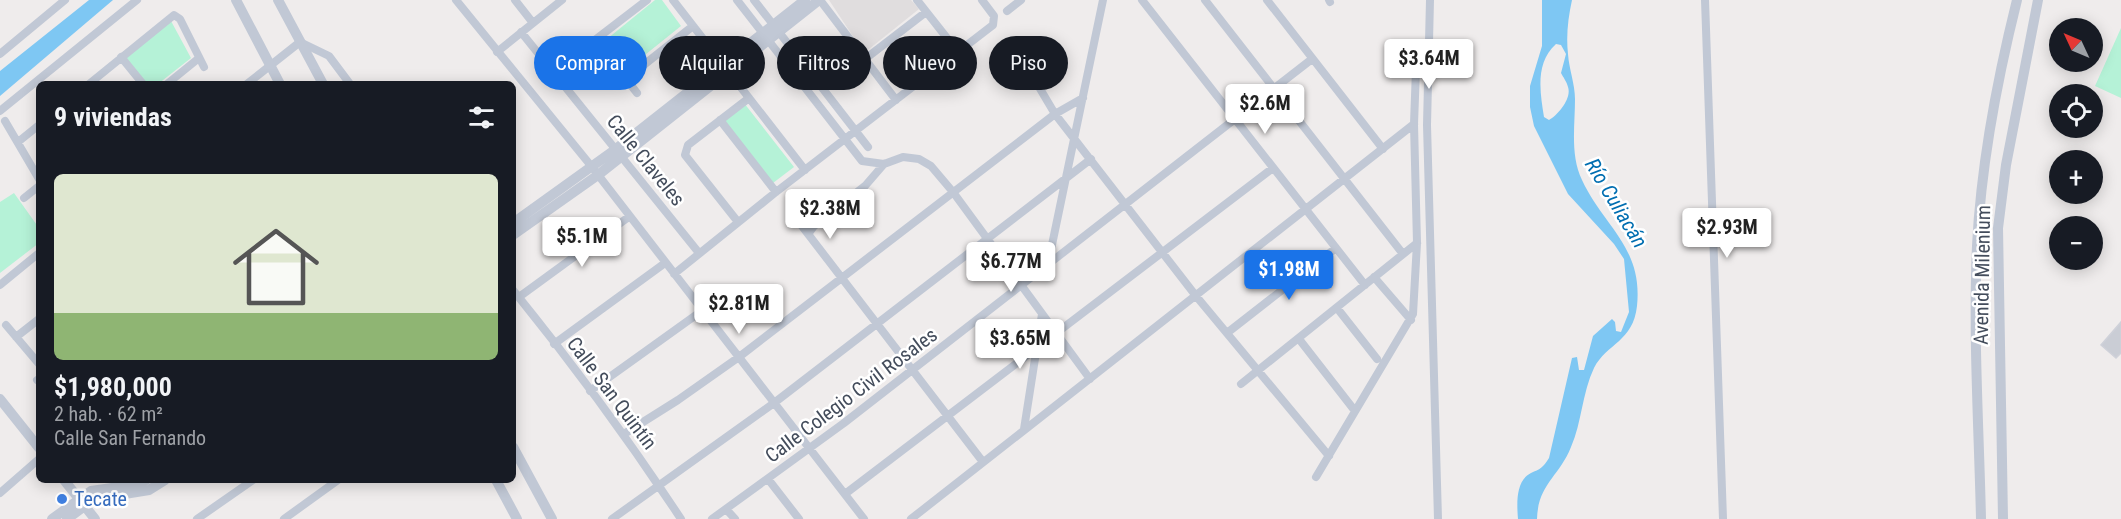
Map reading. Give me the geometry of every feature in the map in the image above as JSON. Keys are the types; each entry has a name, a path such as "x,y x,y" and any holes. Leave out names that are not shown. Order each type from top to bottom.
{"street":[{"path":"0,54 65,0"},
{"path":"37,81 137,0"},
{"path":"236,0 278,81"},
{"path":"278,0 321,81"},
{"path":"456,0 595,171 864,519"},
{"path":"515,0 533,23"},
{"path":"497,52 562,0"},
{"path":"601,36 647,0"},
{"path":"673,0 701,36"},
{"path":"736,0 764,36"},
{"path":"754,0 868,147"},
{"path":"805,0 765,37 862,161 884,164 903,157 919,159 931,166 953,192 1090,379"},
{"path":"776,28 820,0 847,36"},
{"path":"917,0 945,36"},
{"path":"977,38 996,20 982,0"},
{"path":"1007,11 1022,0"},
{"path":"1048,264 1103,0"},
{"path":"1142,0 1365,285"},
{"path":"1205,0 1403,254"},
{"path":"1267,0 1383,149"},
{"path":"1430,0 1428,49 1430,238 1438,519"},
{"path":"1705,0 1723,519"},
{"name":"Avenida Milenium","path":"1982,519 1976,297 1978,221 1989,138 2017,0"},
{"name":"Avenida Milenium","path":"2003,519 1998,228 2006,165 2038,0"},
{"path":"871,54 926,12"},
{"path":"93,81 171,16 175,16 180,20 202,63 172,81"},
{"path":"647,62 693,26"},
{"name":"Calle Claveles","path":"521,32 699,253"},
{"path":"251,81 300,42"},
{"path":"300,42 329,57 348,81"},
{"path":"1316,477 1411,320 1415,303 1417,243 1414,124 1417,62 1428,49"},
{"path":"121,57 141,81"},
{"name":"Calle Colegio Civil Rosales","path":"712,519 810,448 1312,59"},
{"path":"871,67 896,100"},
{"path":"0,111 36,82"},
{"path":"516,233 698,90"},
{"path":"743,90 805,170"},
{"path":"674,274 909,90"},
{"path":"1042,90 1055,114 1196,296 1329,456"},
{"path":"738,222 685,155 688,145 749,98"},
{"path":"624,434 739,357 844,279 1055,114 1083,98"},
{"path":"720,120 776,192"},
{"path":"6,121 36,174"},
{"path":"911,519 1414,124"},
{"path":"18,142 36,127"},
{"path":"612,519 774,402 1091,159"},
{"path":"808,234 814,226 865,186 884,164"},
{"path":"845,494 1273,168"},
{"path":"516,221 595,171"},
{"path":"24,198 36,188"},
{"path":"516,294 630,216"},
{"path":"795,217 983,462"},
{"path":"1241,384 1417,243"},
{"path":"1227,333 1336,248"},
{"path":"0,285 36,255"},
{"path":"554,344 665,263"},
{"path":"1374,277 1411,320"},
{"name":"Calle San Quintín","path":"516,294 613,423 624,434 681,519"},
{"path":"1336,308 1377,359"},
{"path":"590,391 703,310"},
{"path":"1024,429 1042,314"},
{"path":"16,337 36,321"},
{"path":"6,325 36,360"},
{"path":"1299,339 1355,411"},
{"path":"0,399 36,444"},
{"path":"516,453 552,519"},
{"path":"0,493 36,462"},
{"path":"768,478 799,519"},
{"path":"66,483 95,519"},
{"path":"67,519 91,490 134,486 149,490 160,483"},
{"path":"197,519 249,483"},
{"path":"284,519 331,483"},
{"path":"498,483 517,519"},
{"path":"52,519 81,501"},
{"path":"726,509 735,519"}],"shaded area":[{"path":"829,0 911,0 919,9 871,47 871,36 853,36"}],"green space":[{"path":"655,0 662,0 681,26 669,36 659,36 659,44 647,53 647,36 611,36"},
{"path":"171,21 191,58 162,81 144,81 125,58"},
{"path":"2121,28 2121,98 2103,90 2103,84 2096,84"},
{"path":"744,103 794,167 773,183 723,119"},
{"path":"14,193 36,224 36,245 0,273 0,202"}],"water":[{"path":"89,0 113,0 0,96 0,71"},
{"path":"1542,0 1572,0 1567,40 1575,93 1576,161 1582,180 1591,196 1628,253 1634,268 1637,306 1635,318 1625,335 1599,360 1594,368 1575,437 1566,457 1541,497 1537,519 1518,519 1518,494 1522,482 1543,466 1549,458 1572,358 1577,357 1579,370 1584,370 1593,336 1612,319 1615,322 1616,331 1621,332 1629,312 1624,259 1614,244 1568,194 1534,126 1530,107 1530,86 1542,46","holes":["1556,44 1561,45 1566,54 1561,73 1569,91 1560,110 1549,120 1544,117 1542,69 1549,52"]}],"building":[{"path":"2121,322 2121,353 2116,358 2101,345"}],"place":[{"name":"Tecate","path":"62,499"}],"water label":[{"name":"Río Culiacán","path":"1616,203"}]}
